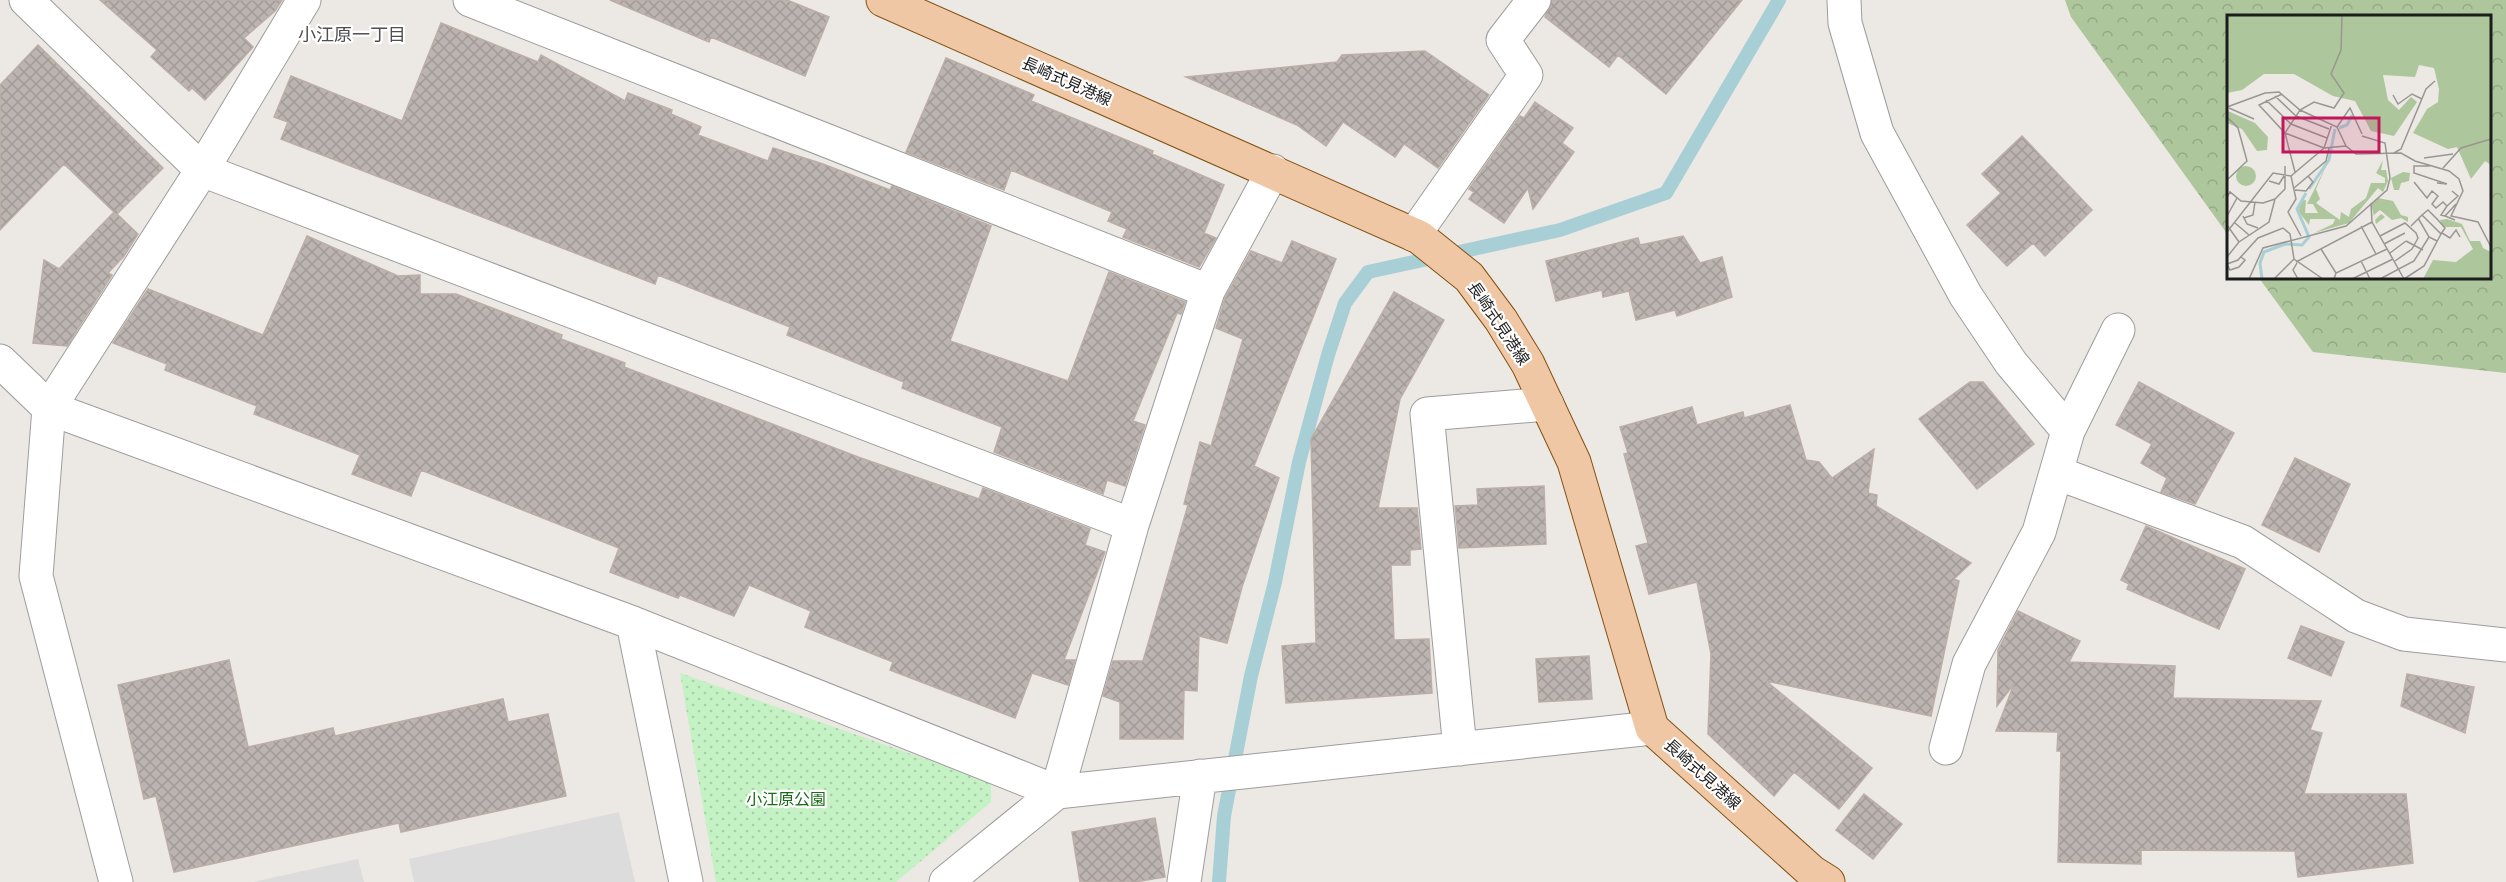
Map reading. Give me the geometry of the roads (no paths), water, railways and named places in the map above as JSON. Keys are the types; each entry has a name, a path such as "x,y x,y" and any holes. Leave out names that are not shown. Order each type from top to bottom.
{"main road":[{"name":"長崎式見港線","path":"884,0 1416,236 1469,277 1501,320 1528,364 1574,462 1652,728 1812,872 1828,882"}],"street":[{"path":"26,0 202,170 1132,525"},
{"path":"116,882 36,576 49,408 202,170 304,0"},
{"path":"470,0 1208,291"},
{"path":"1416,236 1526,75 1503,40 1534,0"},
{"path":"1844,0 1845,23 1878,134 1898,173 1961,286 1998,344 2068,431"},
{"path":"946,882 1057,792 1132,525 1208,291 1273,171"},
{"path":"1946,748 1969,664 2039,532 2068,431 2118,330"},
{"path":"0,361 49,408 633,622 1057,792 1652,728"},
{"path":"1460,749 1427,414 1547,404"},
{"path":"2057,472 2243,542 2356,616 2404,634 2506,645"},
{"path":"633,622 686,882"},
{"path":"1184,882 1200,776"}],"waterway":[{"path":"1219,882 1224,816 1251,676 1275,582 1299,462 1328,355 1345,303 1368,272 1560,230 1666,193 1779,0"}],"district":[{"name":"小江原一丁目","path":"352,35"}],"park label":[{"name":"小江原公園","path":"786,799"}]}
